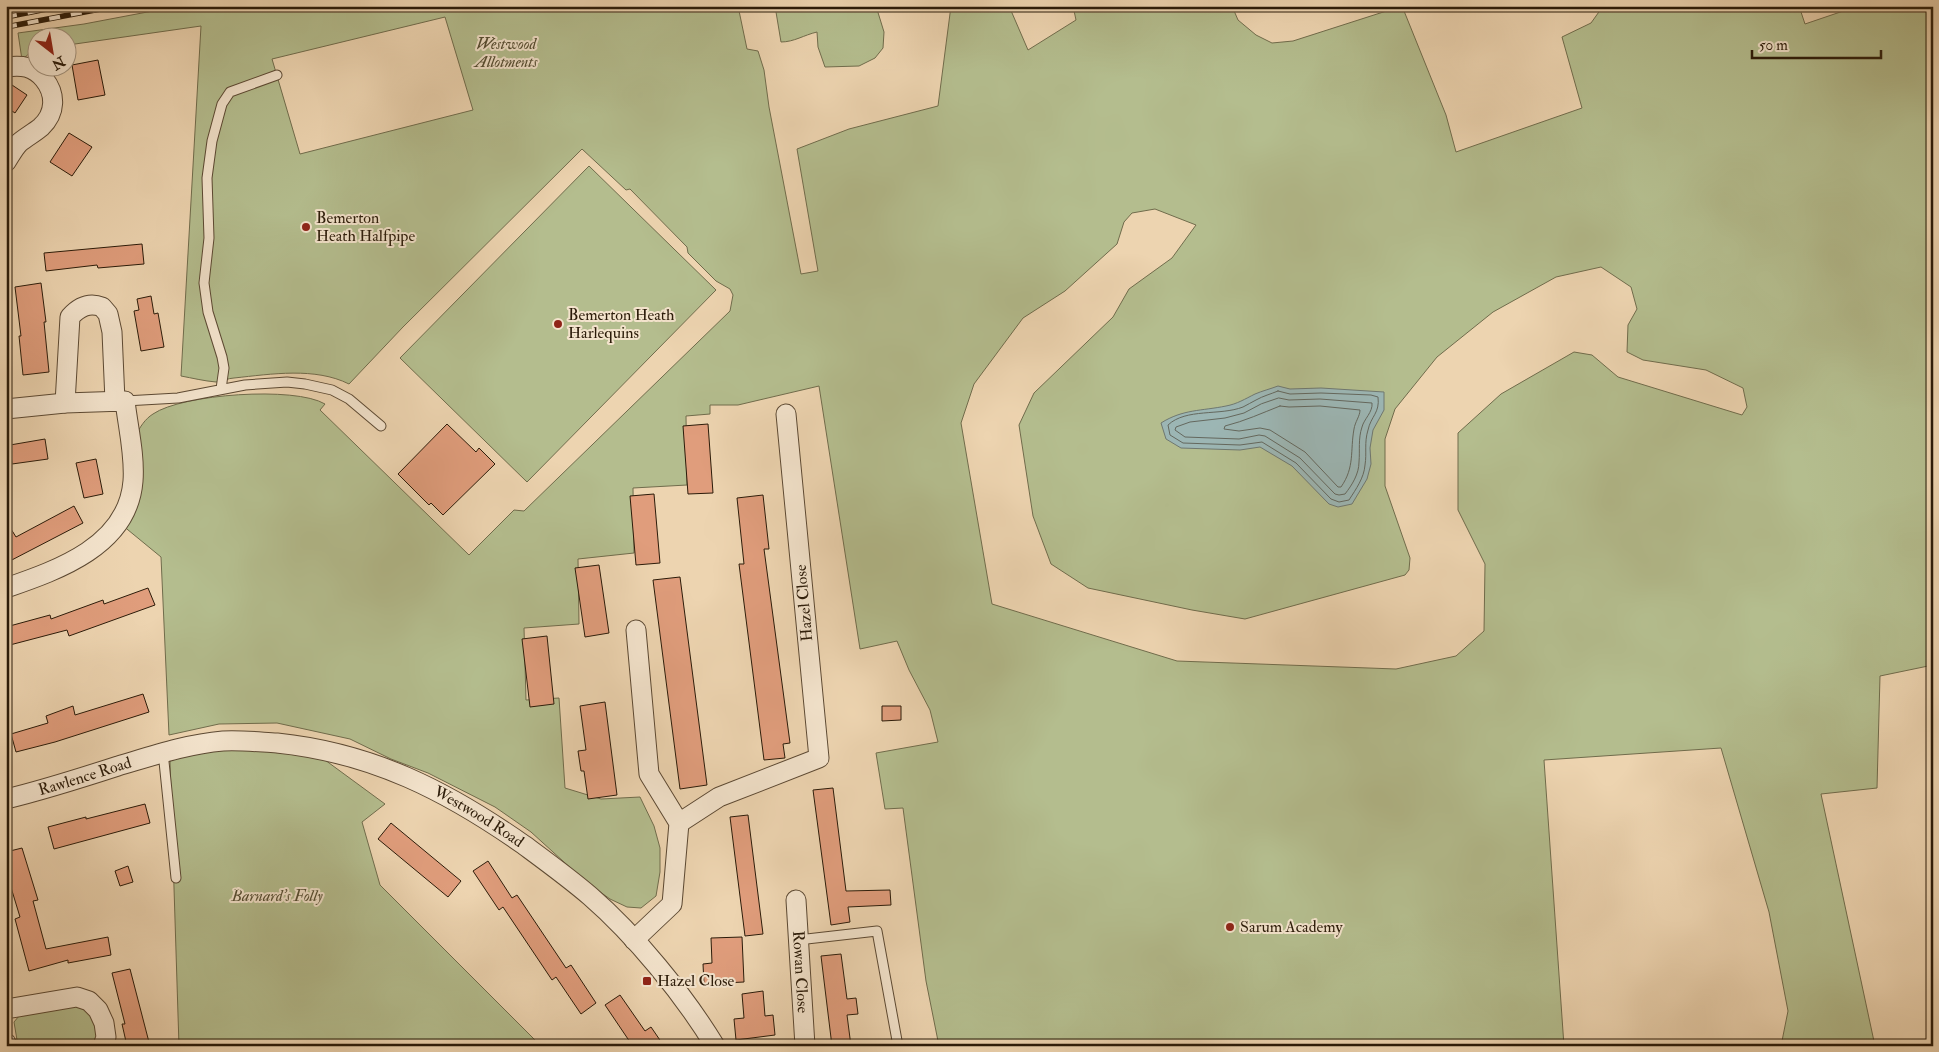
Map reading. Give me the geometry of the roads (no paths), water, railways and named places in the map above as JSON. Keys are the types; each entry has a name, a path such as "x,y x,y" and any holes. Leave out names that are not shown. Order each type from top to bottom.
{"street":[{"path":"6,67 22,65 31,68 47,83 54,101 47,120 40,128 18,144 6,162"},
{"path":"6,588 74,561 99,543 120,519 126,508 133,482 120,401 111,321 102,307 82,306 70,317 65,403"},
{"path":"6,409 65,403 120,401"},
{"name":"Hazel Close","path":"680,823 719,797 819,758 786,414"},
{"path":"634,940 672,904 680,823 649,774 636,630"},
{"name":"Westwood Road","path":"163,752 224,741 257,741 328,751 381,766 440,792 500,828 584,891 634,940 679,995 715,1046"},
{"name":"Rawlence Road","path":"6,799 163,752"},
{"name":"Rowan Close","path":"796,900 805,1046"},
{"path":"6,1009 77,997 88,1001 98,1010 104,1022 106,1037 103,1046"}],"lane":[{"path":"221,389 224,368 208,312 204,283 209,238 207,178 212,141 222,104 230,92 277,76"},
{"path":"120,401 178,398 245,385 287,382 318,385 332,390 348,399 381,426"},
{"path":"163,752 176,878"},
{"path":"798,940 877,930 898,1046"}],"water":[{"path":"1278,386 1290,389 1321,388 1384,392 1384,410 1373,430 1370,448 1371,464 1367,479 1352,504 1338,507 1329,504 1292,466 1260,447 1240,450 1181,448 1166,439 1161,423 1169,418 1185,413 1230,405"}],"railway":[{"path":"6,17 62,6"},
{"path":"6,27 116,6"}],"place":[{"name":"Bemerton Heath Halfpipe","path":"306,227"},
{"name":"Bemerton Heath Harlequins","path":"558,324"},
{"name":"Sarum Academy","path":"1230,927"},
{"name":"Hazel Close","path":"647,981"}],"park label":[{"name":"Westwood Allotments","path":"506,53"},
{"name":"Barnard's Folly","path":"277,896"}]}
